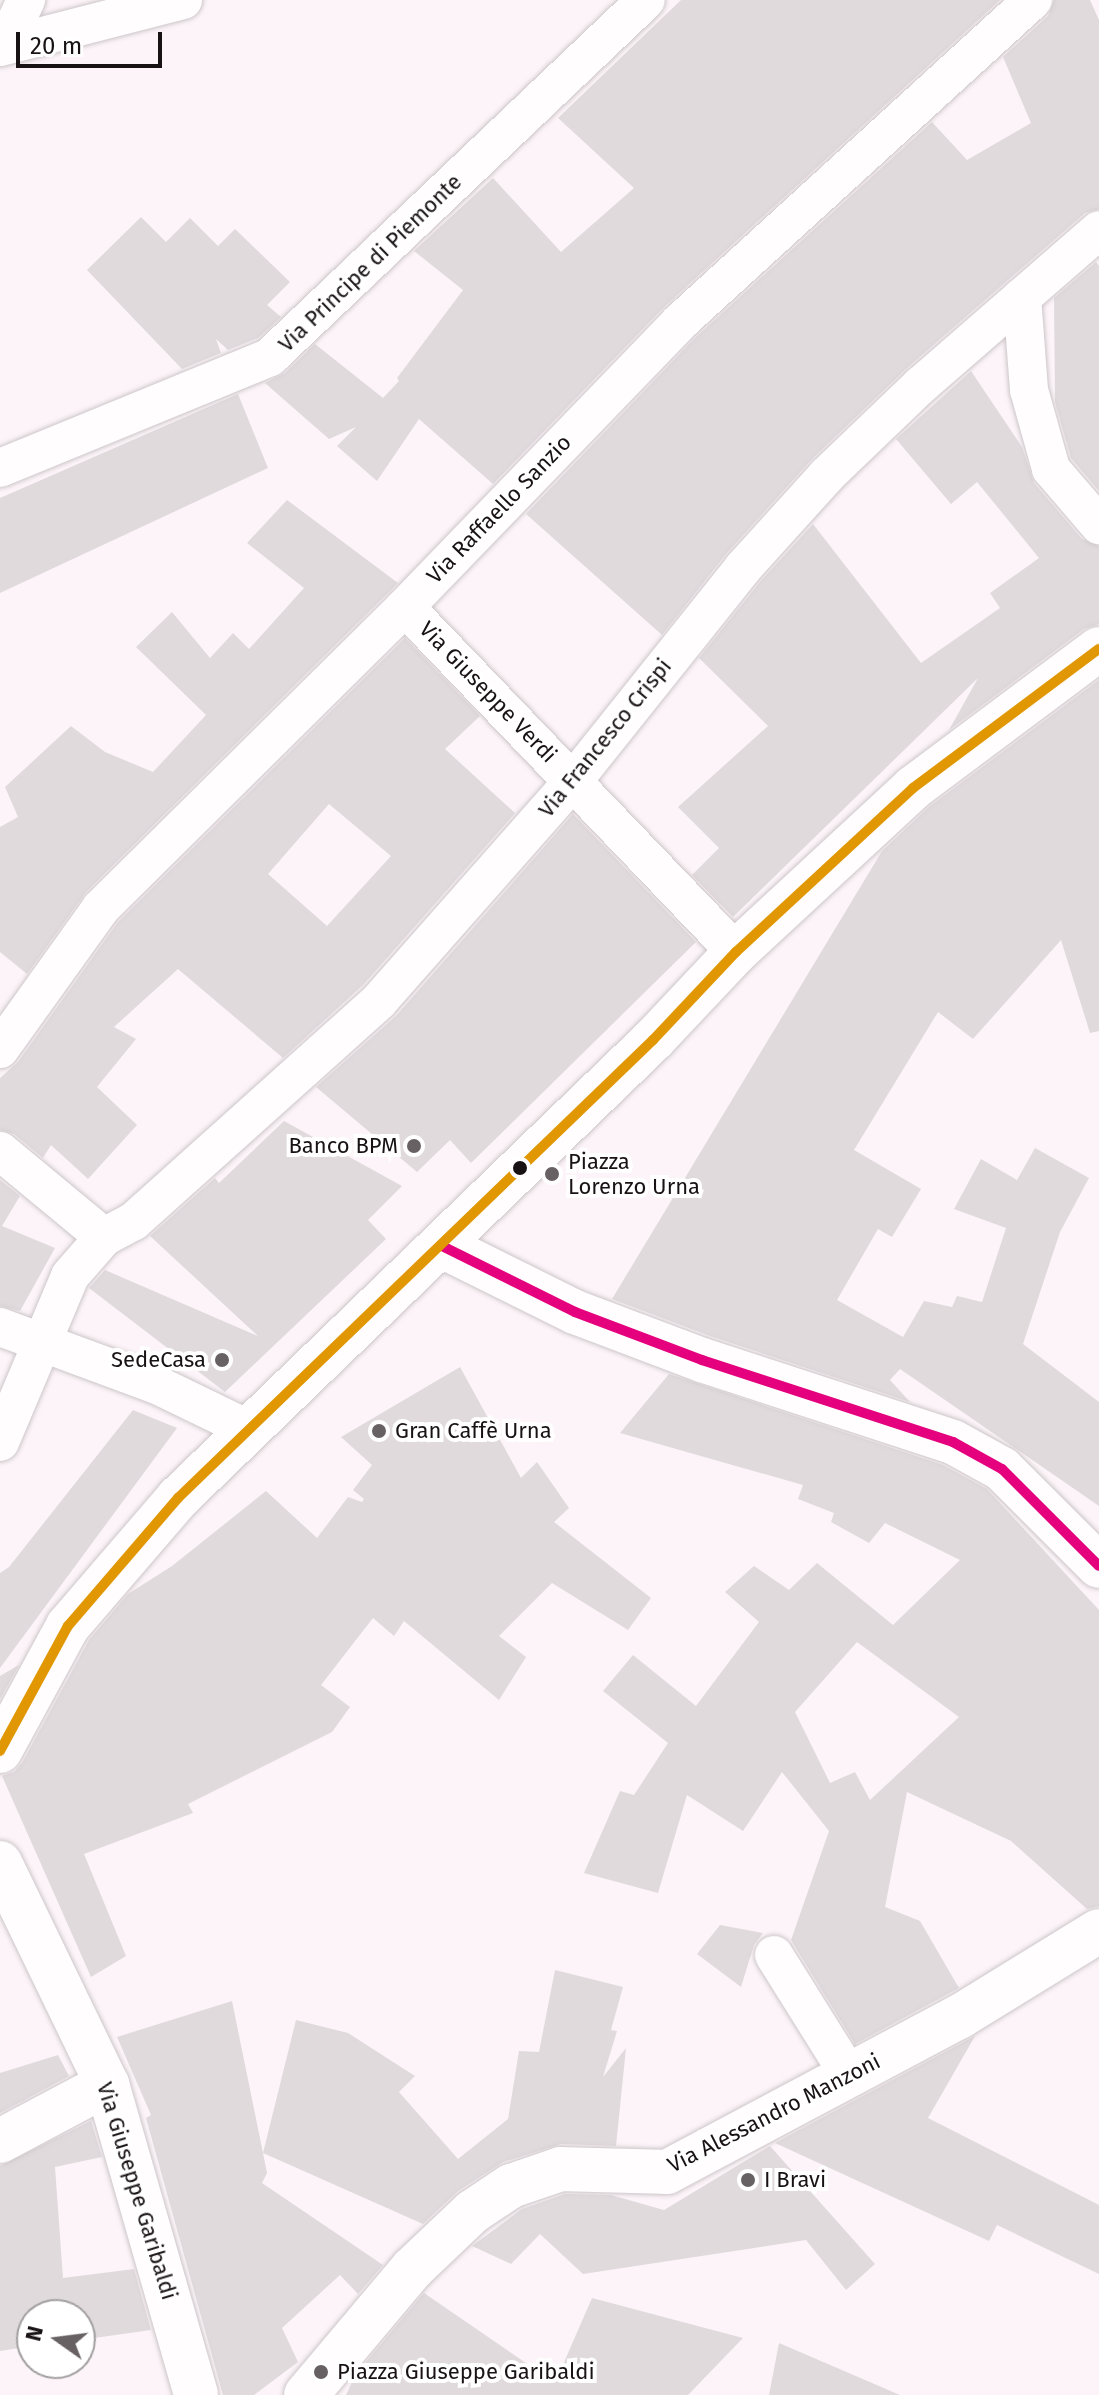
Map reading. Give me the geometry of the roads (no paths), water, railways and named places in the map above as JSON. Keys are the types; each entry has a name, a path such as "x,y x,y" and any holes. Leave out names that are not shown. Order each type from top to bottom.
{"street":[{"path":"2,46 26,0"},
{"path":"2,46 183,0"},
{"name":"Via Principe di Piemonte","path":"0,468 270,357 646,0"},
{"name":"Via Raffaello Sanzio","path":"0,1049 101,908 405,607 680,322 1033,0"},
{"name":"Via Francesco Crispi","path":"0,1442 70,1276 104,1237 134,1221 379,1001 573,781 743,568 827,475 921,385 1099,230"},
{"path":"1022,297 1029,390 1051,469 1099,525"},
{"name":"Via Giuseppe Verdi","path":"405,607 736,952"},
{"path":"0,1751 68,1626 178,1498 653,1040 736,952 913,788 1099,649"},
{"path":"0,1151 104,1237"},
{"path":"442,1246 575,1312 702,1360 953,1442 1002,1469 1099,1566"},
{"path":"0,1327 157,1385 250,1430"},
{"name":"Via Giuseppe Garibaldi","path":"0,1863 107,2084 196,2395"},
{"name":"Via Alessandro Manzoni","path":"306,2395 412,2269 472,2212 511,2186 561,2169 667,2172 959,2017 1099,1931"},
{"path":"774,1955 849,2075"},
{"path":"0,2141 107,2084"}],"place":[{"name":"Banco BPM","path":"414,1146"},
{"name":"Piazza Lorenzo Urna","path":"552,1174"},
{"name":"SedeCasa","path":"222,1360"},
{"name":"Gran Caffè Urna","path":"379,1431"},
{"name":"I Bravi","path":"748,2180"},
{"name":"Piazza Giuseppe Garibaldi","path":"321,2372"}]}
